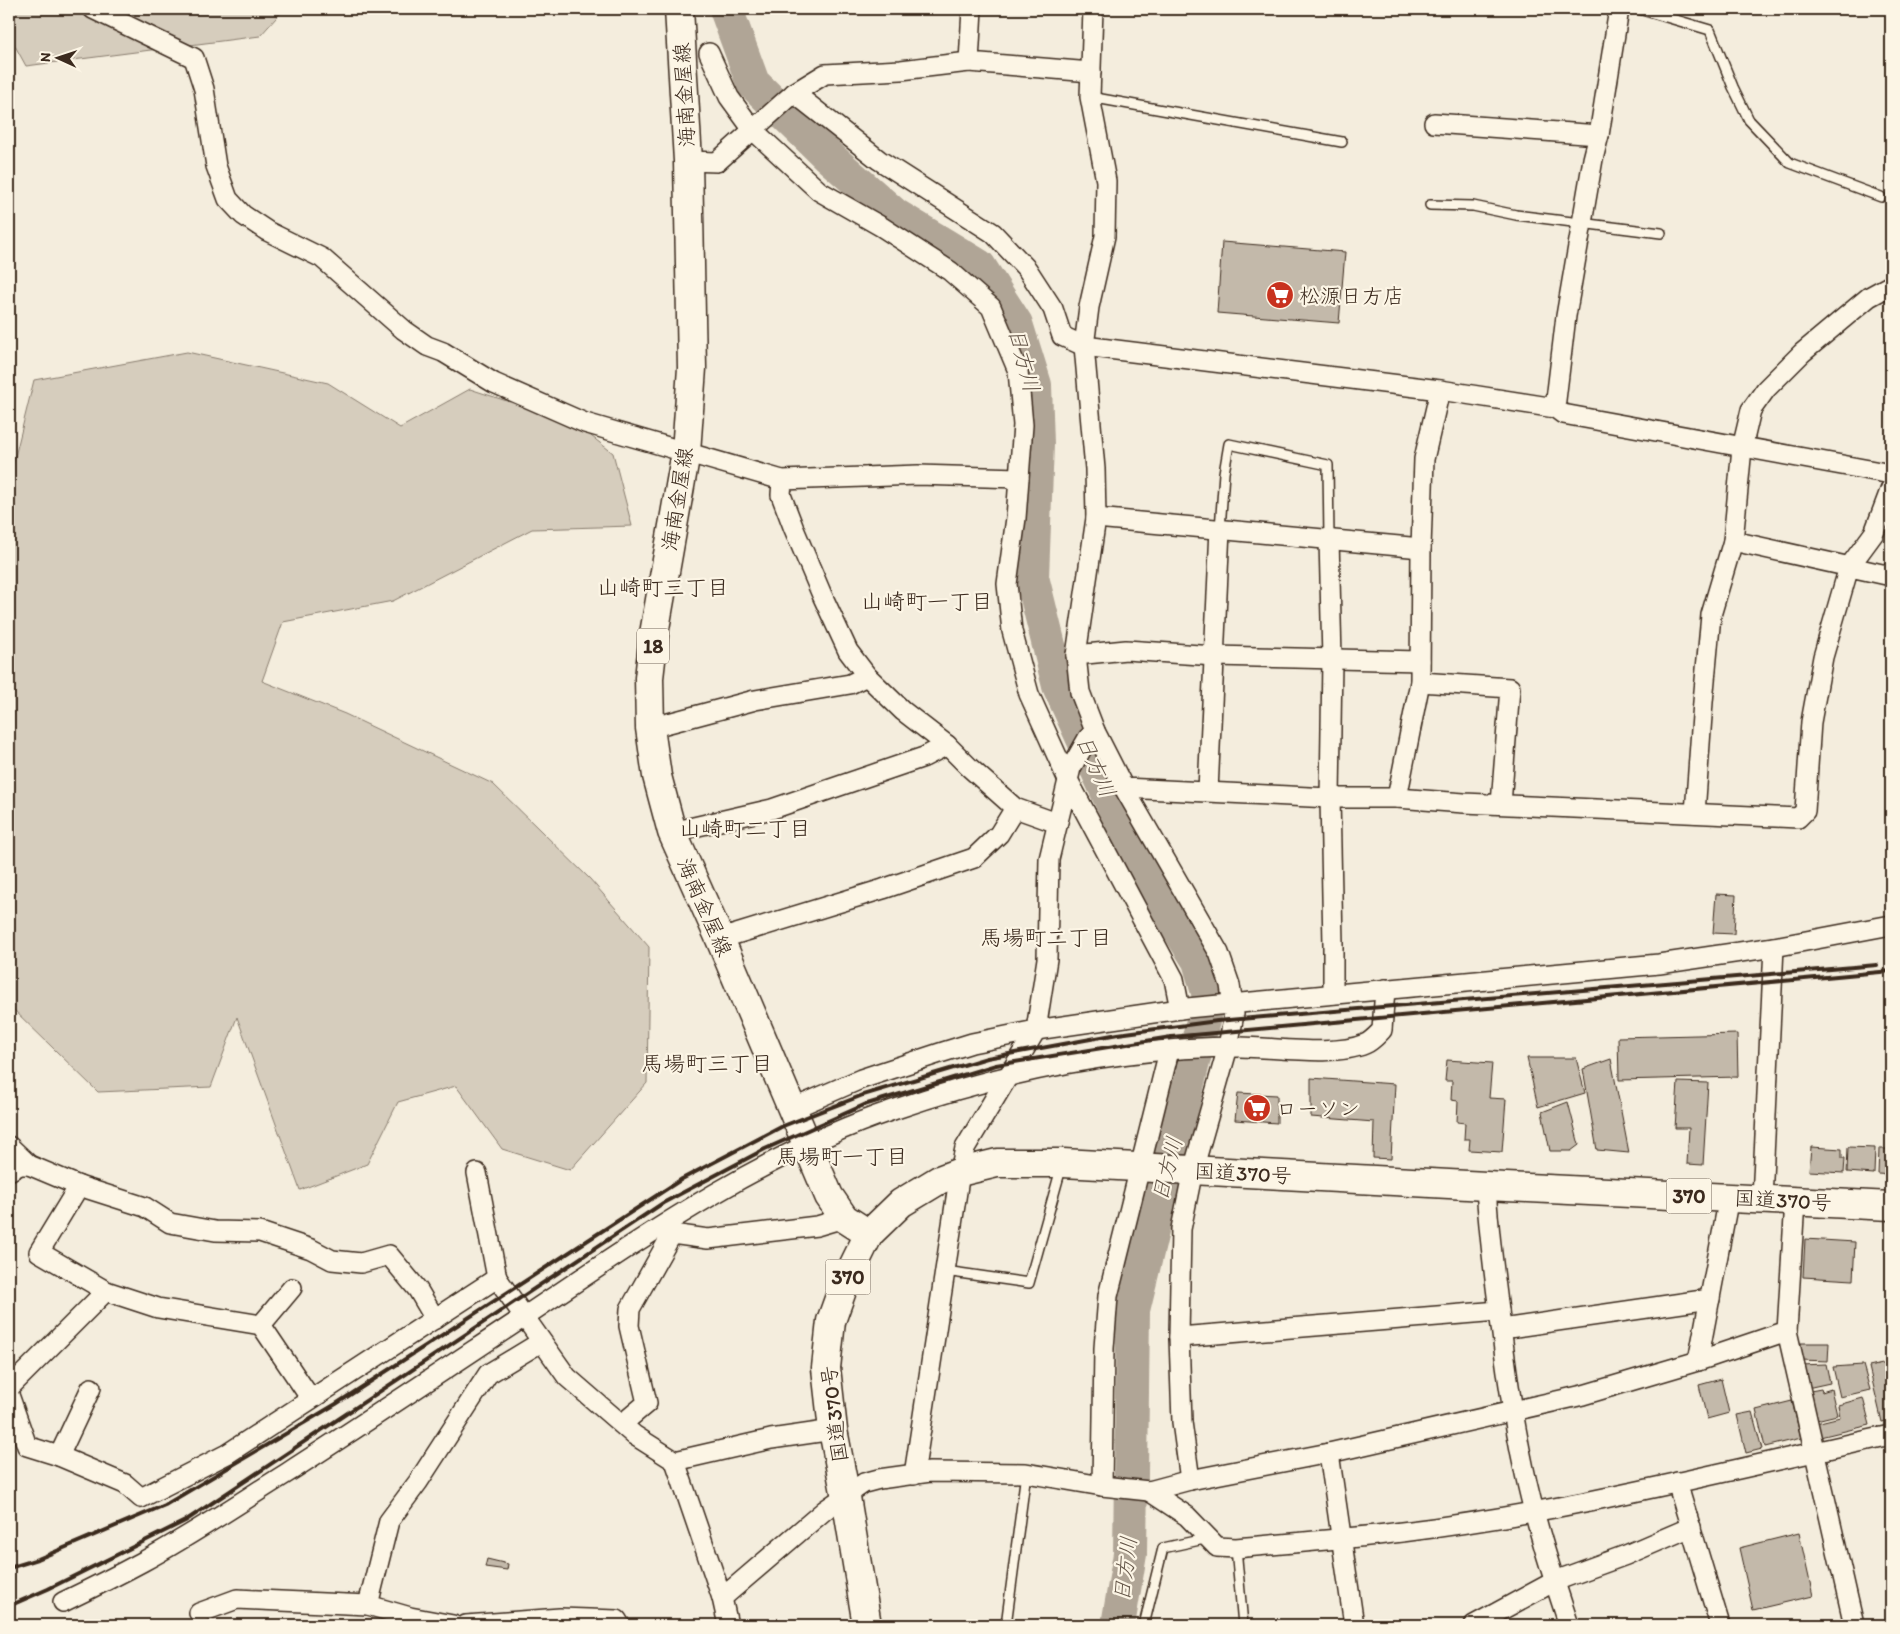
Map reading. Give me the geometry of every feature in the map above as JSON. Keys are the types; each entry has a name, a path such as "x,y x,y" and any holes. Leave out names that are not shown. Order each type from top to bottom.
{"main road":[{"name":"海南金屋線","path":"679,9 688,161 692,368 686,452 654,634 649,678 650,728 657,776 672,832 720,939 829,1196 844,1218 869,1234"},
{"name":"国道370号","path":"867,1625 833,1430 826,1368 831,1321 844,1285 869,1234 901,1203 939,1180 960,1172 997,1163 1063,1163 1891,1206"}],"street":[{"path":"93,9 194,58 204,89 216,166 228,199 243,215 267,231 322,258 404,330 427,346 442,352 494,383 585,423 782,480 918,475 1019,478"},
{"path":"969,62 972,9"},
{"path":"1092,9 1090,97 1106,181 1105,236 1089,307 1084,346 1095,468 1096,518 1076,655 1080,692 1091,735 1124,788 1219,953 1230,985 1228,1004 1234,1014 1222,1047 1188,1170 1181,1229 1178,1337 1182,1422 1190,1480"},
{"path":"1555,408 1566,316 1593,159 1599,135 1619,9"},
{"path":"709,54 728,97 819,190 882,227 950,271 991,307 1018,371 1023,425 1007,584 1012,631 1029,694 1174,979 1184,1009"},
{"path":"688,161 717,162 792,95 825,74 901,70 969,62 1090,72"},
{"path":"792,95 879,160 993,234 1027,269 1053,309 1062,336 1084,346 1440,390 1555,408 1563,414 1891,474"},
{"path":"1434,123 1599,135"},
{"path":"1696,813 1711,615 1733,541 1742,448 1751,410 1766,389 1802,353 1869,297 1891,284"},
{"path":"1397,798 1420,682 1424,459 1440,390"},
{"path":"782,480 781,494 822,594 848,651 867,676 903,711 947,745 1015,808 1057,823"},
{"path":"1124,788 1330,798 1397,798 1798,818 1805,812 1811,722 1821,666 1849,567 1874,533 1891,488"},
{"path":"1096,518 1421,548"},
{"path":"1208,791 1220,529"},
{"path":"1329,539 1332,659 1330,798 1333,994"},
{"path":"1733,541 1891,576"},
{"path":"1076,655 1126,650 1214,656 1420,661"},
{"path":"650,728 755,700 850,684 867,676"},
{"path":"1420,682 1510,688 1501,804"},
{"path":"914,1475 965,1148 1036,1030 1047,959 1049,859 1069,773 1091,735"},
{"path":"672,832 772,809 924,757 947,745"},
{"path":"720,939 883,889 974,858 999,834 1015,808"},
{"path":"792,1109 861,1080 948,1050 972,1043 1036,1030 1228,1004 1659,964 1774,947 1891,926"},
{"path":"1762,1199 1774,947"},
{"path":"63,1602 144,1561 238,1504 524,1317 669,1228 719,1191 808,1145 889,1111 934,1097 1008,1077 1069,1064 1176,1050 1222,1047 1351,1049 1369,1042 1382,1030 1385,989"},
{"path":"1102,1486 1104,1348 1108,1296 1147,1168 1176,1050"},
{"path":"9,1146 29,1165 78,1186 145,1207 170,1223 215,1231 260,1232 311,1249 332,1260 361,1263 389,1255 418,1290 435,1319"},
{"path":"9,1171 20,1165 29,1165"},
{"path":"478,1172 497,1278 567,1377 634,1435 675,1461 722,1598 728,1625"},
{"path":"78,1186 39,1252 106,1291 158,1308 261,1324 311,1399"},
{"path":"1486,1186 1487,1215 1513,1411 1534,1511 1569,1625"},
{"path":"1698,1361 1729,1198"},
{"path":"1795,1201 1787,1331 1813,1452 1854,1625"},
{"path":"669,1228 708,1239 817,1226 844,1218"},
{"path":"622,1424 647,1403 629,1326 630,1309 669,1228"},
{"path":"9,1395 27,1446 58,1456 125,1484 141,1498 227,1454 497,1278"},
{"path":"261,1324 292,1288"},
{"path":"9,1388 106,1291"},
{"path":"1178,1337 1501,1320 1710,1299"},
{"path":"722,1598 825,1510 864,1483 879,1479 930,1472 1026,1473 1102,1486 1149,1491 1190,1480 1329,1454 1583,1395 1698,1361 1787,1331"},
{"path":"368,1605 389,1521 418,1482 488,1374 541,1342"},
{"path":"58,1456 91,1388"},
{"path":"675,1461 771,1439 833,1430"},
{"path":"1149,1491 1187,1516 1218,1546 1236,1548 1403,1532 1534,1511 1891,1435"},
{"path":"1329,1454 1354,1625"},
{"path":"1677,1482 1720,1625"},
{"path":"1474,1625 1555,1581 1626,1555 1691,1527"},
{"path":"199,1613 237,1599 368,1605 410,1617 453,1625"},
{"path":"466,1625 560,1618 617,1620 620,1625"}],"lane":[{"path":"1639,9 1710,30 1733,87 1749,120 1790,163 1881,197"},
{"path":"1090,97 1342,142"},
{"path":"1430,205 1473,206 1516,215 1661,233"},
{"path":"1220,529 1224,473 1229,444 1328,465 1329,539"},
{"path":"945,1271 1029,1283 1063,1163"},
{"path":"1006,1625 1026,1473"},
{"path":"1144,1625 1163,1548 1209,1538"},
{"path":"1236,1548 1243,1625"}],"shaded area":[{"path":"9,9 284,9 260,36 26,66 9,35"},
{"path":"187,352 328,383 400,428 470,389 574,423 613,453 632,526 532,529 393,601 283,622 262,681 345,714 493,784 590,879 649,947 647,1083 570,1170 502,1149 456,1086 398,1102 367,1164 300,1190 237,1017 211,1087 98,1092 9,1005 9,481 34,380"}],"building":[{"name":"松源日方店","path":"1222,242 1345,252 1339,323 1217,313"},
{"path":"1716,894 1736,895 1734,934 1713,933"},
{"path":"1737,1034 1738,1077 1619,1080 1618,1037"},
{"path":"1527,1058 1576,1058 1585,1093 1538,1107"},
{"path":"1611,1059 1629,1153 1597,1150 1583,1069"},
{"path":"1447,1060 1492,1063 1489,1098 1506,1099 1502,1152 1469,1150 1470,1139 1464,1139 1465,1123 1457,1122 1458,1101 1451,1100 1452,1081 1445,1081"},
{"path":"1311,1078 1395,1084 1391,1159 1373,1158 1374,1122 1311,1117"},
{"path":"1678,1082 1708,1083 1703,1165 1687,1164 1689,1128 1675,1128"},
{"path":"1238,1093 1277,1095 1277,1123 1235,1120"},
{"path":"1568,1102 1579,1145 1571,1151 1550,1151 1542,1112"},
{"path":"1811,1147 1842,1149 1842,1158 1845,1158 1844,1173 1809,1171"},
{"path":"1848,1147 1875,1148 1874,1174 1847,1172"},
{"path":"1879,1149 1891,1149 1891,1175 1878,1174"},
{"path":"1805,1239 1855,1242 1853,1280 1803,1277"},
{"path":"1801,1343 1829,1343 1828,1361 1801,1360"},
{"path":"1887,1363 1891,1381 1891,1420 1882,1422 1869,1367"},
{"path":"1826,1364 1830,1383 1807,1388 1801,1365"},
{"path":"1863,1365 1870,1390 1840,1397 1833,1367"},
{"path":"1721,1379 1729,1413 1707,1419 1699,1385"},
{"path":"1821,1389 1822,1392 1831,1389 1837,1415 1812,1421 1805,1392"},
{"path":"1863,1398 1870,1425 1820,1437 1812,1424 1840,1417 1838,1405"},
{"path":"1792,1401 1801,1438 1765,1447 1756,1410"},
{"path":"1752,1412 1762,1449 1746,1453 1737,1415"},
{"path":"1799,1533 1813,1596 1753,1610 1739,1548"},
{"path":"487,1559 508,1564 507,1570 485,1567"}],"waterway":[{"name":"日方川","path":"726,9 753,83 828,156 895,215 979,266 1016,324 1035,385 1037,444 1032,577 1059,686 1147,879 1199,961 1209,996 1133,1310 1130,1554 1118,1625"}],"railway":[{"path":"9,1568 38,1559 165,1505 336,1404 682,1179 783,1126 863,1095 987,1058 1118,1034 1217,1021 1877,965"},
{"path":"9,1606 48,1589 185,1521 663,1203 765,1149 864,1105 996,1065 1171,1037 1891,971"}],"place":[{"name":"松源日方店","path":"1280,295"},
{"name":"ローソン","path":"1257,1108"}],"district":[{"name":"山崎町三丁目","path":"663,587"},
{"name":"山崎町一丁目","path":"927,601"},
{"name":"山崎町二丁目","path":"745,828"},
{"name":"馬場町二丁目","path":"1046,937"},
{"name":"馬場町三丁目","path":"707,1063"},
{"name":"馬場町一丁目","path":"842,1156"}]}
